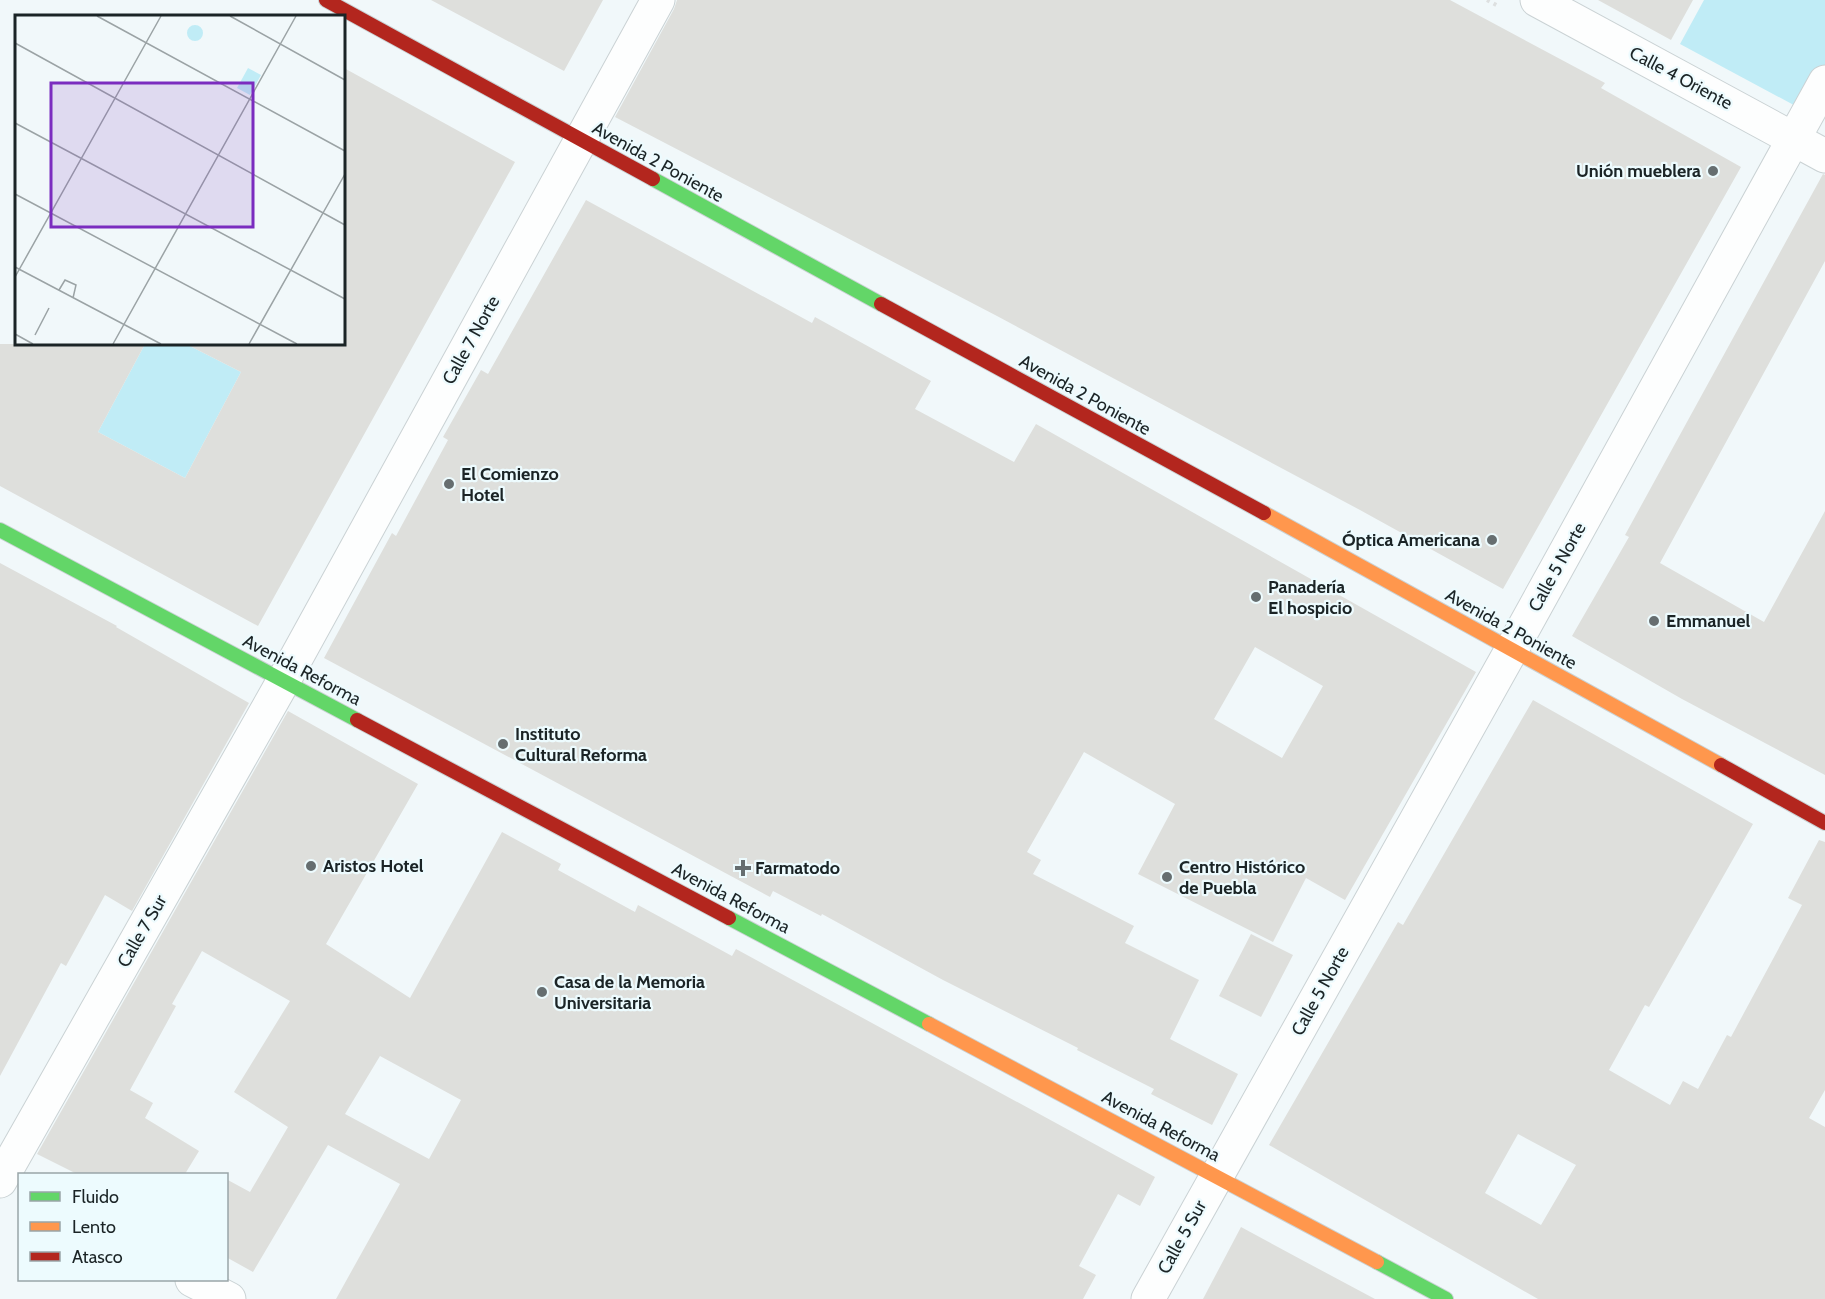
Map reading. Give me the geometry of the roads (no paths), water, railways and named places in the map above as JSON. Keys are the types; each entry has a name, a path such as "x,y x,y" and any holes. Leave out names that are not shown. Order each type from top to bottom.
{"street":[{"name":"Avenida 2 Poniente","path":"326,0 1512,649 1825,824"},
{"name":"Calle 7 Norte","path":"284,680 658,0"},
{"name":"Calle 4 Oriente","path":"1537,0 1825,156"},
{"name":"Calle 5 Norte","path":"1216,1176 1512,649 1825,82"},
{"name":"Avenida Reforma","path":"0,530 1446,1299"},
{"name":"Calle 7 Sur","path":"5,1181 284,680"},
{"name":"Calle 5 Sur","path":"1148,1299 1216,1176"},
{"path":"194,1281 229,1299"}],"place":[{"name":"Unión mueblera","path":"1713,171"},
{"name":"El Comienzo Hotel","path":"449,484"},
{"name":"Óptica Americana","path":"1492,540"},
{"name":"Panadería El hospicio","path":"1256,597"},
{"name":"Emmanuel","path":"1654,621"},
{"name":"Instituto Cultural Reforma","path":"503,744"},
{"name":"Aristos Hotel","path":"311,866"},
{"name":"Farmatodo","path":"743,868"},
{"name":"Centro Histórico de Puebla","path":"1167,877"},
{"name":"Casa de la Memoria Universitaria","path":"542,992"}]}
